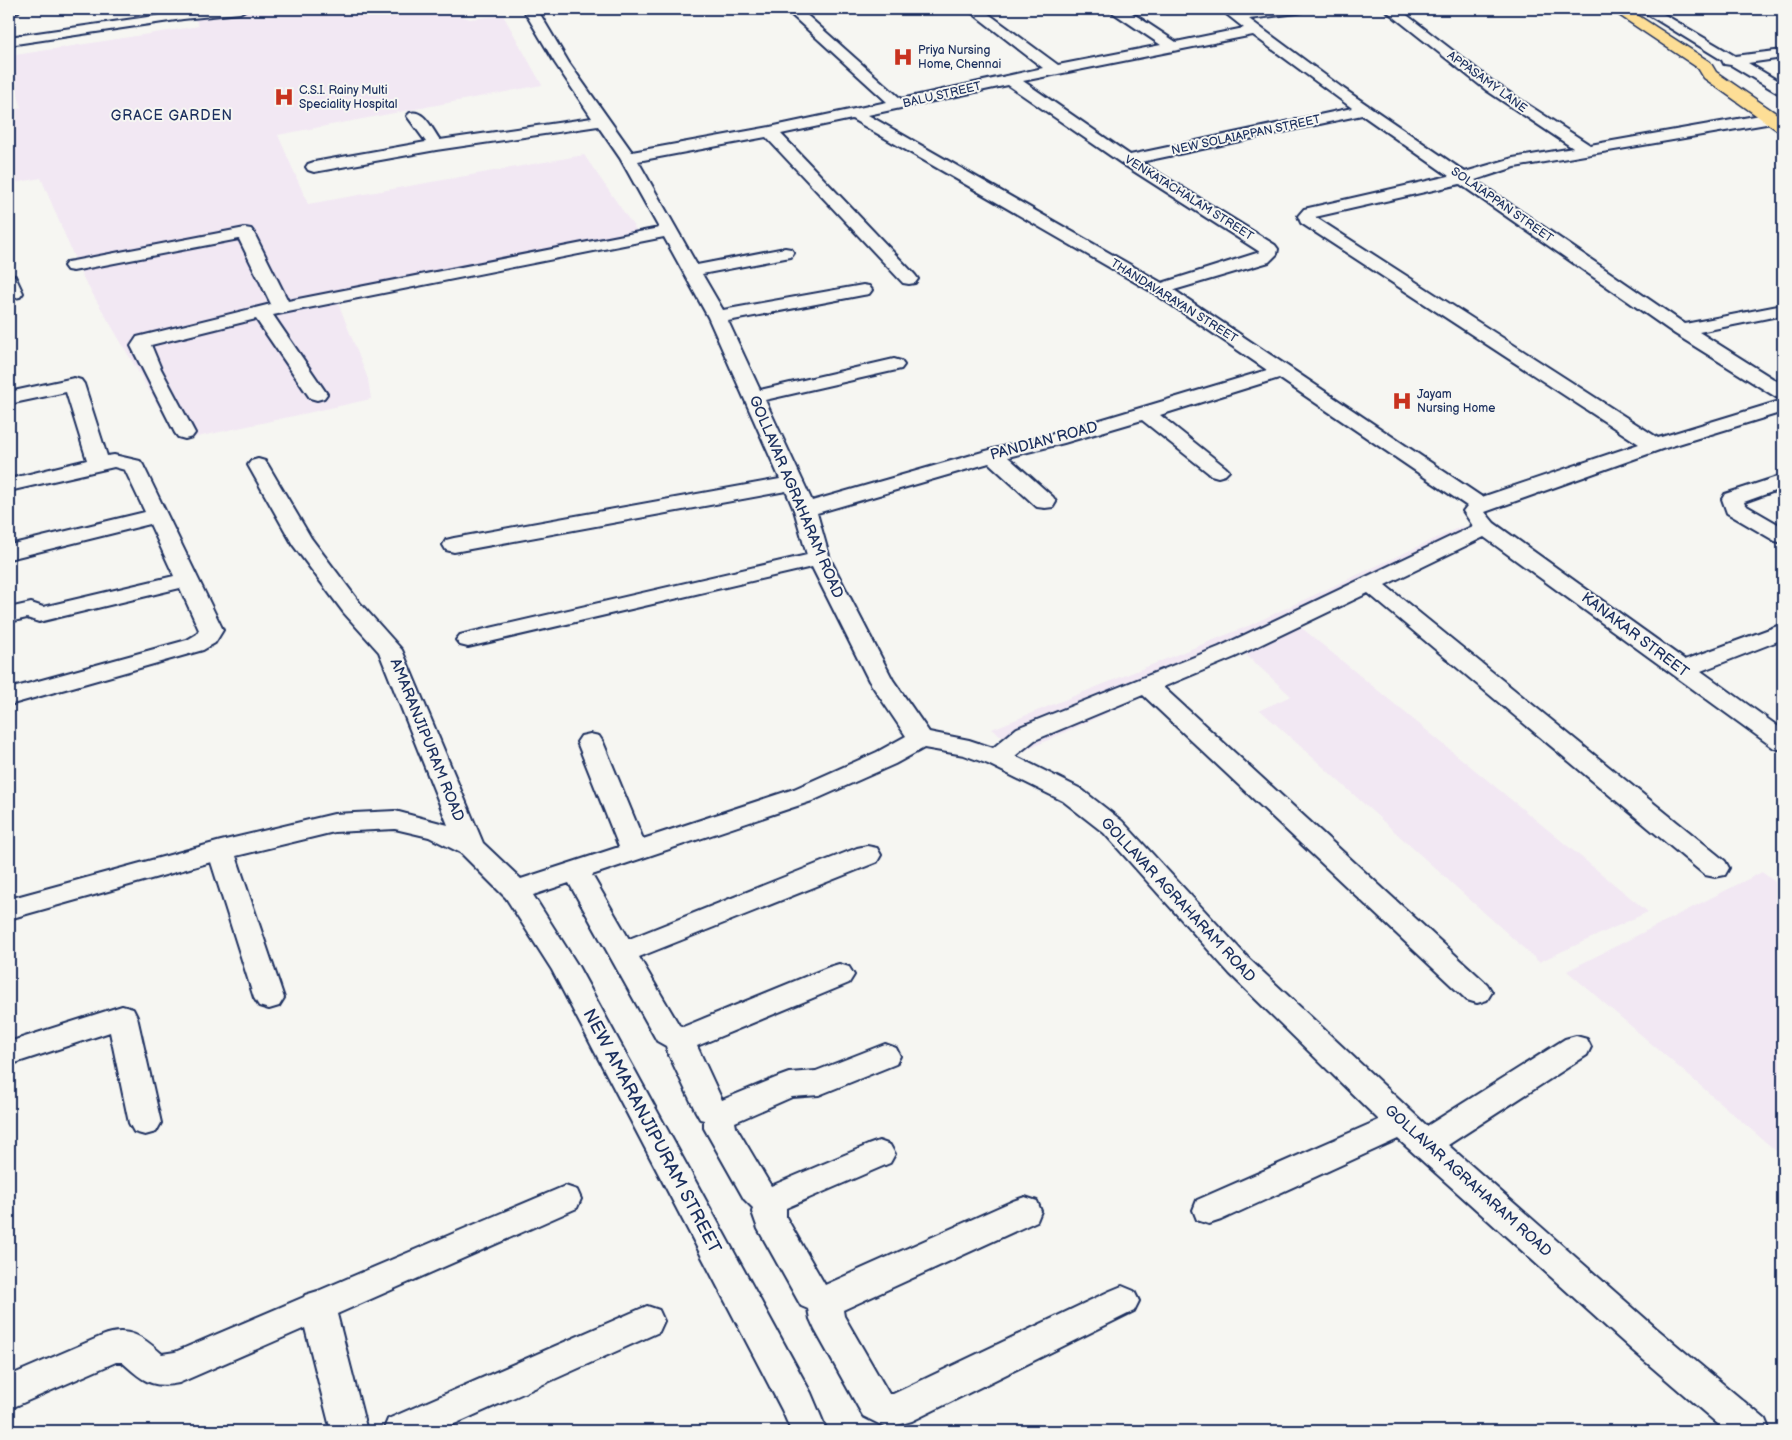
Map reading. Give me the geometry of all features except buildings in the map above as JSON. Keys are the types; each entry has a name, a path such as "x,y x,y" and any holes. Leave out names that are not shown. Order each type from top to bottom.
{"main road":[{"path":"1618,9 1704,66 1710,75 1780,118"}],"street":[{"path":"9,10 13,9"},
{"path":"14,40 183,15 240,9"},
{"name":"GOLLAVAR AGRAHARAM ROAD","path":"530,9 561,60 628,158 717,317 805,510 819,559 880,681 921,739 969,748 997,758 1072,794 1112,827 1240,967 1402,1123 1637,1333 1752,1431"},
{"path":"792,9 899,105"},
{"path":"974,9 1055,70"},
{"path":"1117,9 1174,47"},
{"path":"1232,12 1297,9"},
{"name":"APPASAMY LANE","path":"1391,9 1490,87 1586,150"},
{"path":"1646,9 1783,90"},
{"name":"SOLAIAPPAN STREET","path":"1232,12 1336,90 1682,330 1783,393"},
{"name":"BALU STREET","path":"628,158 857,115 1055,70 1256,30"},
{"path":"1704,66 1783,54"},
{"name":"VENKATACHALAM STREET","path":"1011,80 1127,160 1269,250 1268,254 1263,258 1160,289"},
{"name":"NEW SOLAIAPPAN STREET","path":"1127,160 1365,110"},
{"name":"THANDAVARAYAN STREET","path":"857,115 1160,289 1283,371 1483,516"},
{"path":"415,116 436,145"},
{"path":"1654,445 1307,219 1306,216 1310,213 1463,178 1513,163 1780,118"},
{"path":"314,167 436,145 602,121"},
{"path":"770,132 910,279"},
{"path":"73,266 242,226 282,308"},
{"path":"185,433 151,369 141,346 144,342 261,312 669,231"},
{"path":"692,271 784,254"},
{"path":"9,280 14,293 9,294"},
{"path":"717,317 863,290"},
{"path":"1682,330 1783,310"},
{"path":"261,312 317,394"},
{"path":"754,397 894,365"},
{"name":"PANDIAN ROAD","path":"805,510 993,455 1057,439 1283,371"},
{"path":"9,398 74,384 99,463"},
{"path":"997,758 1026,734 1227,652 1369,582 1483,516 1654,445 1783,406"},
{"path":"1144,412 1218,471"},
{"path":"993,455 1046,502"},
{"path":"9,485 99,463 114,461 133,465 211,630 207,638 195,645 9,697"},
{"name":"AMARANJIPURAM ROAD","path":"258,465 301,540 352,608 390,650 471,847"},
{"path":"1783,481 1733,499 1735,508 1783,536"},
{"path":"454,545 793,483"},
{"path":"9,552 157,516"},
{"name":"KANAKAR STREET","path":"1483,516 1553,574 1681,670 1783,742"},
{"path":"468,640 819,559"},
{"path":"9,615 31,610 39,615 188,578"},
{"path":"1369,582 1715,868"},
{"path":"1681,670 1783,631"},
{"path":"1146,685 1477,992"},
{"path":"516,891 803,795 886,758 921,739"},
{"path":"590,742 635,852"},
{"path":"9,909 221,850 334,823 395,820 438,830 471,847"},
{"name":"NEW AMARANJIPURAM STREET","path":"471,847 516,891 564,966 798,1404 809,1431"},
{"path":"221,850 269,998"},
{"path":"621,953 867,855"},
{"path":"576,871 668,1033 675,1037 684,1039 839,975"},
{"path":"9,1054 122,1017 145,1123"},
{"path":"684,1039 681,1044 684,1053 711,1110 724,1113 789,1085 819,1083 885,1056"},
{"path":"1426,1143 1576,1047"},
{"path":"724,1113 719,1122 720,1128 759,1196 769,1200 879,1154"},
{"path":"1209,1210 1402,1123"},
{"path":"9,1393 114,1347 134,1351 154,1369 166,1370 179,1367 317,1305 565,1199"},
{"path":"773,1199 768,1212 770,1219 813,1296 823,1300 830,1300 1025,1210"},
{"path":"830,1300 825,1307 827,1319 871,1400 876,1406 887,1412 899,1409 1122,1301"},
{"path":"317,1305 349,1431"},
{"path":"401,1431 647,1321"}],"shaded area":[{"path":"261,9 442,9 470,19 503,15 542,85 278,135 308,204 584,155 639,234 335,295 368,379 371,399 179,441 82,276 41,178 9,184 9,110 21,108 9,56 199,26 193,16"},
{"path":"1462,526 1482,541 1297,624 1648,912 1539,962 1260,710 1291,696 1242,651 1022,752 992,729 1248,626"},
{"path":"1762,872 1783,888 1783,1157 1567,971"}],"place":[{"name":"Priya Nursing Home, Chennai","path":"903,57"},
{"name":"C.S.I. Rainy Multi Speciality Hospital","path":"284,97"},
{"name":"Jayam Nursing Home","path":"1402,401"}],"district":[{"name":"GRACE GARDEN","path":"172,115"}]}
